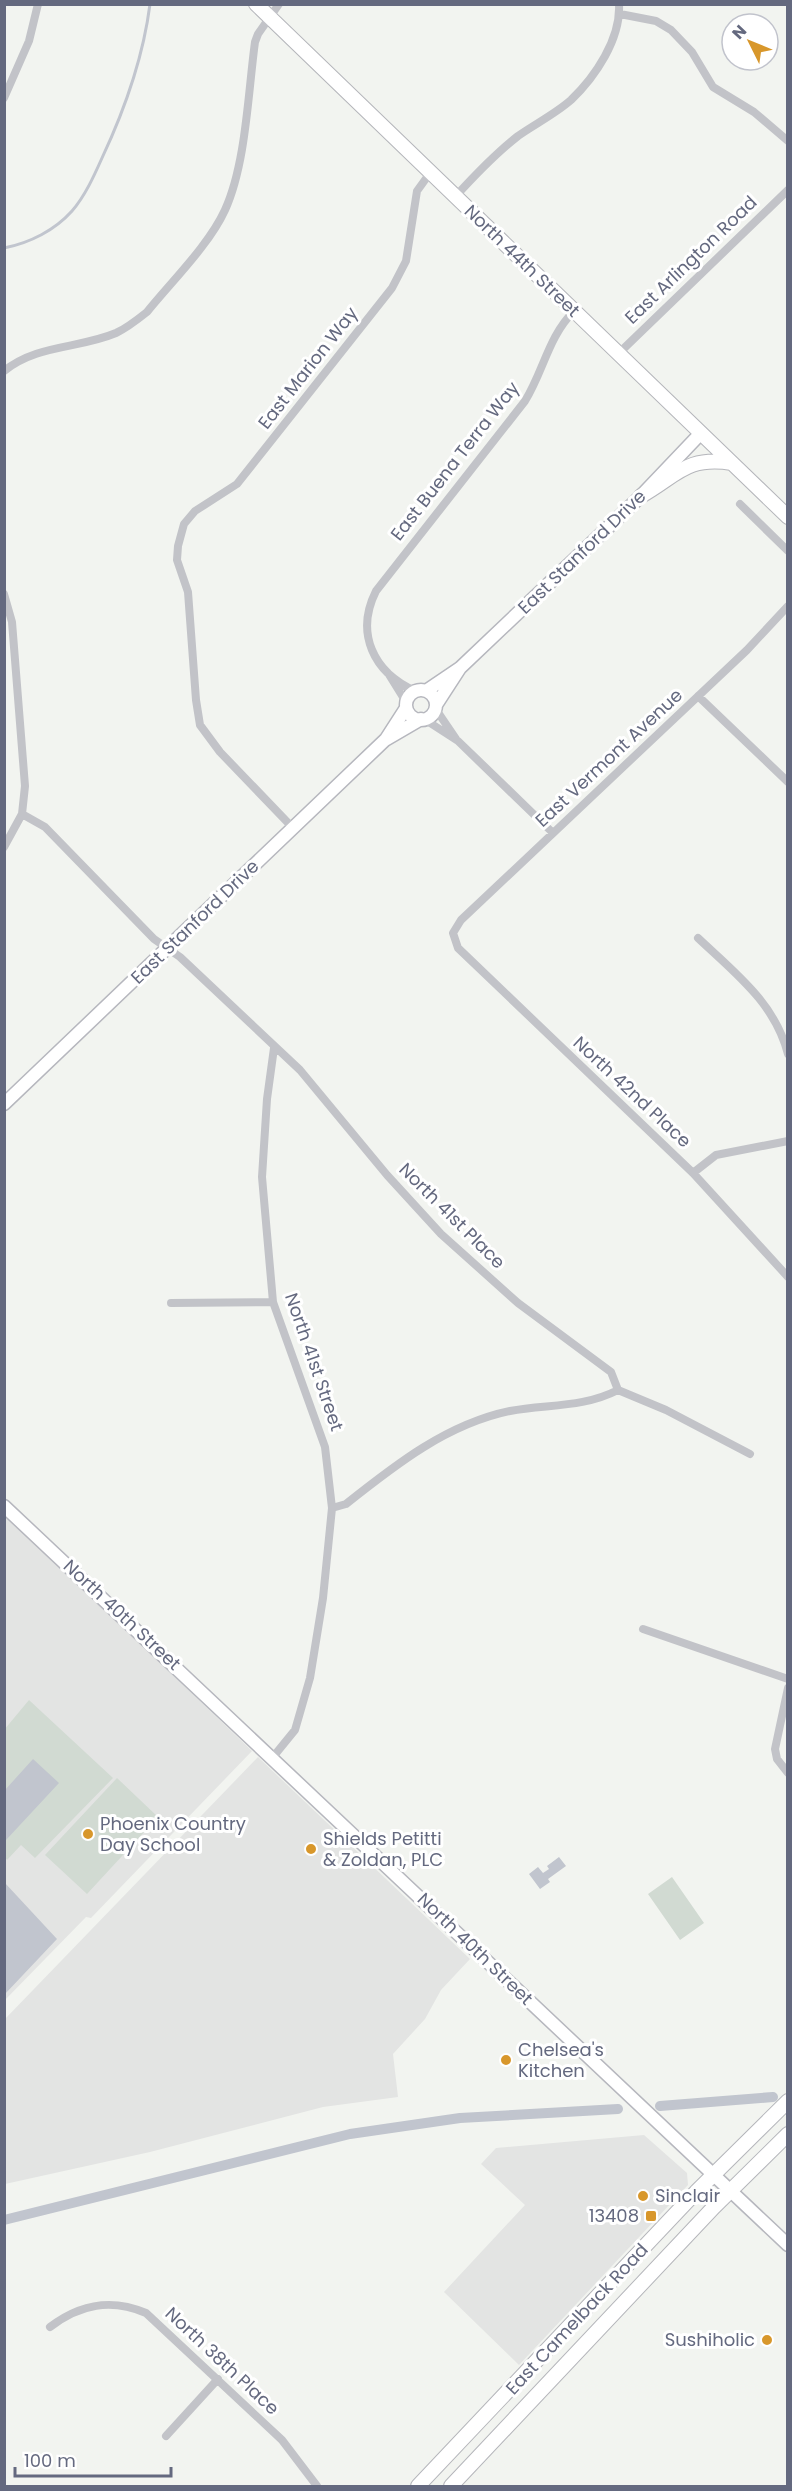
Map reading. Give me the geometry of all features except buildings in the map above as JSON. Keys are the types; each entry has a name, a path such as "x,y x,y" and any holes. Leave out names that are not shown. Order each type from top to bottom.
{"main road":[{"name":"North 44th Street","path":"256,4 788,517"},
{"path":"641,496 695,462 711,460 732,463"},
{"name":"East Camelback Road","path":"418,2487 713,2175 788,2101"},
{"name":"East Camelback Road","path":"451,2487 730,2191 788,2134"},
{"path":"512,2387 528,2405"}],"street":[{"path":"4,98 29,41 38,4"},
{"path":"4,371 48,348 105,337 134,322 147,312 210,234 225,211 237,179 255,42 268,17 279,4"},
{"path":"455,196 517,137 570,100 599,68 612,40 620,9 656,21 671,30 692,52 713,87 759,115 788,141"},
{"name":"East Marion Way","path":"293,828 220,752 200,725 188,592 177,560 178,546 184,524 204,504 237,484 392,288 406,261 417,191 430,173"},
{"name":"East Arlington Road","path":"618,354 788,190"},
{"name":"East Buena Terra Way","path":"388,673 372,652 366,632 368,613 376,591 525,400 542,371 555,332 574,311"},
{"name":"East Stanford Drive","path":"4,1104 385,740 430,716 460,668 641,496 701,433"},
{"path":"740,504 788,551"},
{"path":"4,594 12,622 20,698 24,786 22,814 4,847"},
{"name":"East Vermont Avenue","path":"453,933 461,920 771,627 788,606"},
{"name":"East Stanford Drive","path":"385,740 406,705 420,691 460,668"},
{"path":"388,673 433,697 435,706 458,741"},
{"path":"388,673 411,716 423,719 458,741 553,833"},
{"path":"698,696 788,782"},
{"name":"North 41st Place","path":"22,814 45,827 154,939 168,948 313,1084 374,1160 441,1234 518,1303 611,1372 618,1390"},
{"name":"North 42nd Place","path":"453,933 458,948 693,1173 788,1277"},
{"path":"698,938 762,1000 779,1027 788,1054"},
{"name":"North 41st Street","path":"273,1757 295,1730 310,1678 323,1598 332,1508 325,1447 273,1302 262,1177 274,1048"},
{"path":"693,1173 716,1155 788,1141"},
{"path":"171,1303 273,1302"},
{"path":"332,1508 346,1504 425,1445 475,1422 510,1411 587,1403 618,1390 666,1410 750,1455"},
{"name":"North 40th Street","path":"4,1506 273,1757 788,2245"},
{"path":"643,1629 788,1679"},
{"path":"788,1688 777,1738 777,1759 788,1773"},
{"name":"North 38th Place","path":"50,2327 71,2312 107,2303 131,2307 152,2317 282,2440 317,2487"},
{"path":"166,2436 218,2379"}],"shaded area":[{"name":"Phoenix Country Day School","path":"5,1514 252,1751 91,1918 86,1917 5,2000"},
{"path":"29,1700 113,1778 35,1858 21,1845 7,1860 5,1857 4,1730"},
{"path":"258,1757 470,1959 441,1990 425,2019 393,2054 398,2097 323,2107 150,2152 5,2184 5,2019"},
{"path":"33,1759 59,1783 6,1840 5,1790"},
{"path":"117,1778 158,1817 87,1894 45,1855"},
{"path":"559,1857 566,1866 548,1879 550,1882 540,1889 529,1874 538,1867 543,1873 549,1869 547,1866"},
{"path":"672,1877 704,1923 680,1940 648,1894"},
{"path":"5,1883 57,1939 5,1994"},
{"path":"644,2135 687,2173 688,2185 519,2365 444,2292 525,2205 481,2164 496,2148"}],"waterway":[{"path":"4,248 23,243 50,230 72,211 85,192 110,140 132,83 143,44 150,4"},
{"path":"660,2106 773,2097"},
{"path":"4,2220 350,2134 460,2118 618,2109"}],"place":[{"name":"Phoenix Country Day School","path":"88,1834"},
{"name":"Shields Petitti & Zoldan, PLC","path":"311,1849"},
{"name":"Chelsea's Kitchen","path":"506,2060"},
{"name":"Sinclair","path":"643,2196"},
{"name":"13408","path":"651,2216"},
{"name":"Sushiholic","path":"767,2340"}]}
